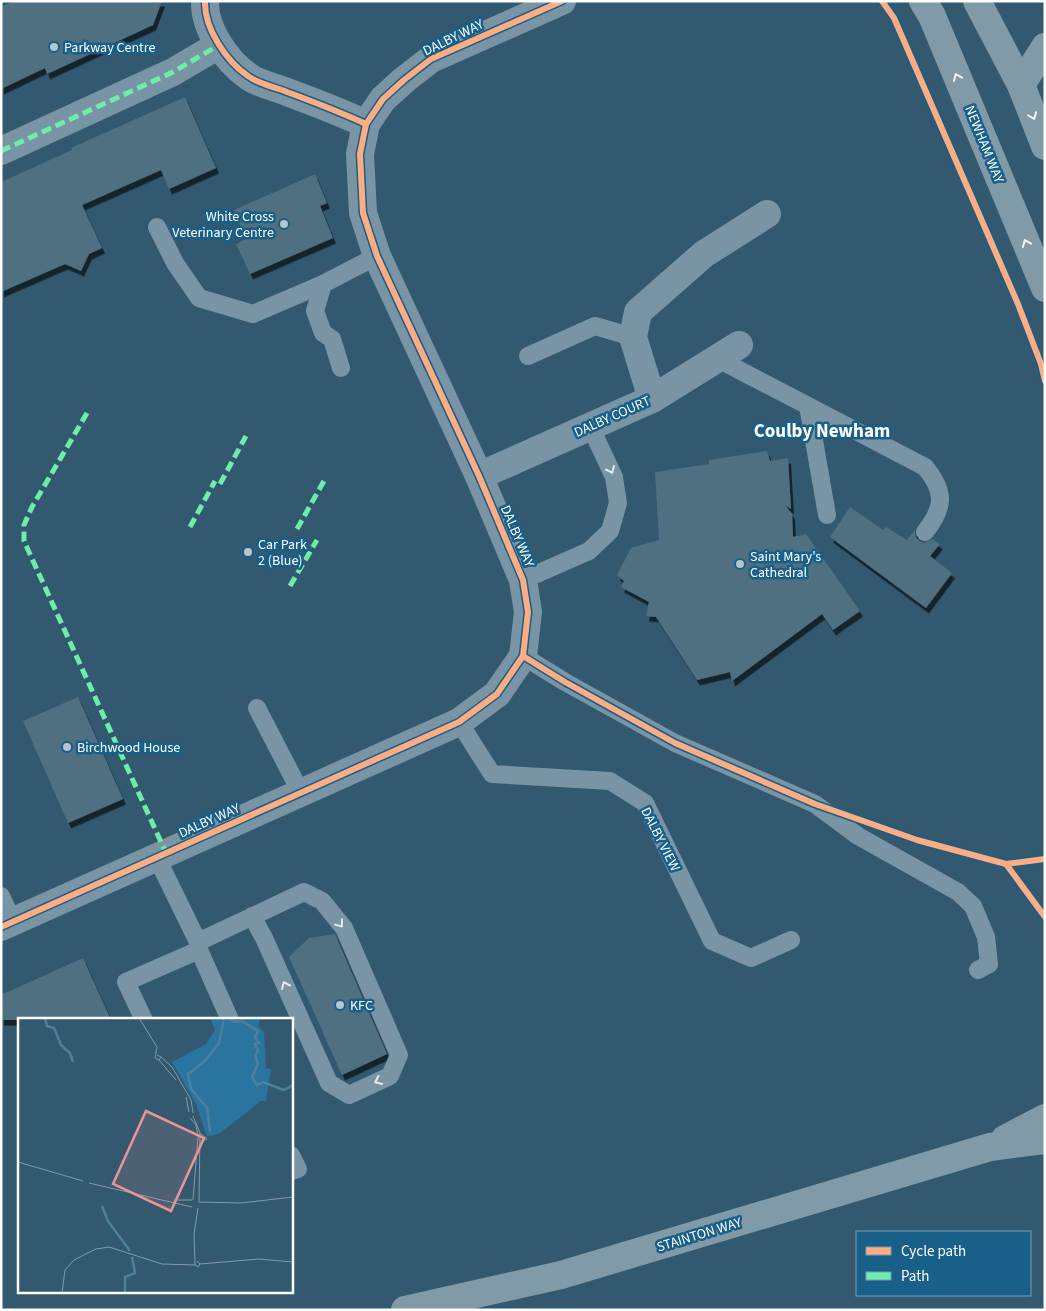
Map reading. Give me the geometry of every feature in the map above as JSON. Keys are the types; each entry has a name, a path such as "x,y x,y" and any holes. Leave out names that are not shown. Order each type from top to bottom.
{"street":[{"path":"205,1 208,21 219,45 232,64 249,78 331,108 366,124"},
{"name":"DALBY WAY","path":"7,925 459,722 497,694 523,656 528,612 523,580 479,476 377,256 363,213 360,154 366,124 383,99 431,59 562,1"},
{"name":"NEWHAM WAY","path":"923,1 932,16 1045,288"},
{"path":"977,1 1021,85 1045,146"},
{"path":"1,151 174,72 219,45"},
{"path":"1021,85 1045,48"},
{"path":"652,399 634,337 638,312 704,254 768,214"},
{"name":"DALBY COURT","path":"479,476 652,399 728,352"},
{"name":"STAINTON WAY","path":"990,1147 1045,1118"},
{"name":"STAINTON WAY","path":"405,1310 561,1275 990,1147 1045,1140"}],"lane":[{"path":"157,227 174,263 199,298 253,314 323,284 377,256"},
{"path":"323,284 315,311 324,332 332,339 341,368"},
{"path":"528,356 594,326 634,337"},
{"path":"728,352 808,406 925,467 935,479 941,496 935,520 925,532"},
{"path":"808,406 827,516"},
{"path":"523,580 589,551 610,531 618,503 614,477 590,426"},
{"path":"523,656 565,682 675,743 814,804 858,836 958,892 974,906 986,937 989,964 978,970"},
{"path":"257,708 301,793"},
{"name":"DALBY VIEW","path":"459,722 492,774 610,781 645,803 712,941 751,958 791,940"},
{"path":"157,858 229,1018"},
{"path":"143,1018 126,982 198,946 252,916 304,892 322,901 344,928 399,1055 390,1076 348,1095 329,1083 264,938 252,916"},
{"path":"1,896 7,925"},
{"path":"292,1157 298,1169 292,1172"}],"building":[{"name":"Parkway Centre","path":"13,1 162,1 153,25 47,74 45,68 1,89 1,7"},
{"path":"185,97 216,168 169,189 161,170 82,205 102,248 89,254 81,271 65,264 1,292 1,182 72,150 71,148"},
{"name":"White Cross Veterinary Centre","path":"315,174 327,203 320,206 333,238 250,274 236,244 246,239 234,210"},
{"name":"Saint Mary's Cathedral","path":"767,451 770,461 788,458 791,509 785,505 792,514 793,537 806,534 860,611 833,630 822,614 732,681 730,672 697,680 656,617 646,616 649,602 621,587 624,581 617,575 631,548 659,540 655,472 709,464 709,460"},
{"path":"850,507 883,530 886,527 907,540 915,530 915,536 919,541 924,543 933,539 940,544 930,556 952,573 926,608 830,537"},
{"name":"Birchwood House","path":"78,697 123,799 68,823 23,721"},
{"name":"KFC","path":"335,934 387,1054 342,1075 289,957 309,938"},
{"path":"83,958 110,1018 18,1018 18,1020 1,1020 1,995"}],"marked path":[{"path":"1,151 173,72 219,45"},
{"path":"87,413 32,507 24,525 24,541 166,853"},
{"path":"220,484 246,436"},
{"path":"297,529 325,479"},
{"path":"190,527 215,481"},
{"path":"290,586 317,540"}],"cycle path":[{"path":"205,1 208,22 212,33 224,53 240,70 252,79 317,103 366,124"},
{"path":"1,927 459,722 497,694 523,656 528,612 523,580 479,476 377,256 363,213 360,154 366,124 383,99 431,59 562,1"},
{"path":"882,1 894,18 1018,304 1041,364 1045,381"},
{"path":"523,656 565,682 675,743 815,804 917,840 1006,864"},
{"path":"1045,859 1006,864 1045,917"}],"place":[{"name":"Parkway Centre","path":"54,47"},
{"name":"White Cross Veterinary Centre","path":"284,224"},
{"name":"Car Park 2 (Blue)","path":"248,552"},
{"name":"Saint Mary's Cathedral","path":"740,564"},
{"name":"Birchwood House","path":"67,747"},
{"name":"KFC","path":"340,1005"}],"district":[{"name":"Coulby Newham","path":"822,430"}]}
